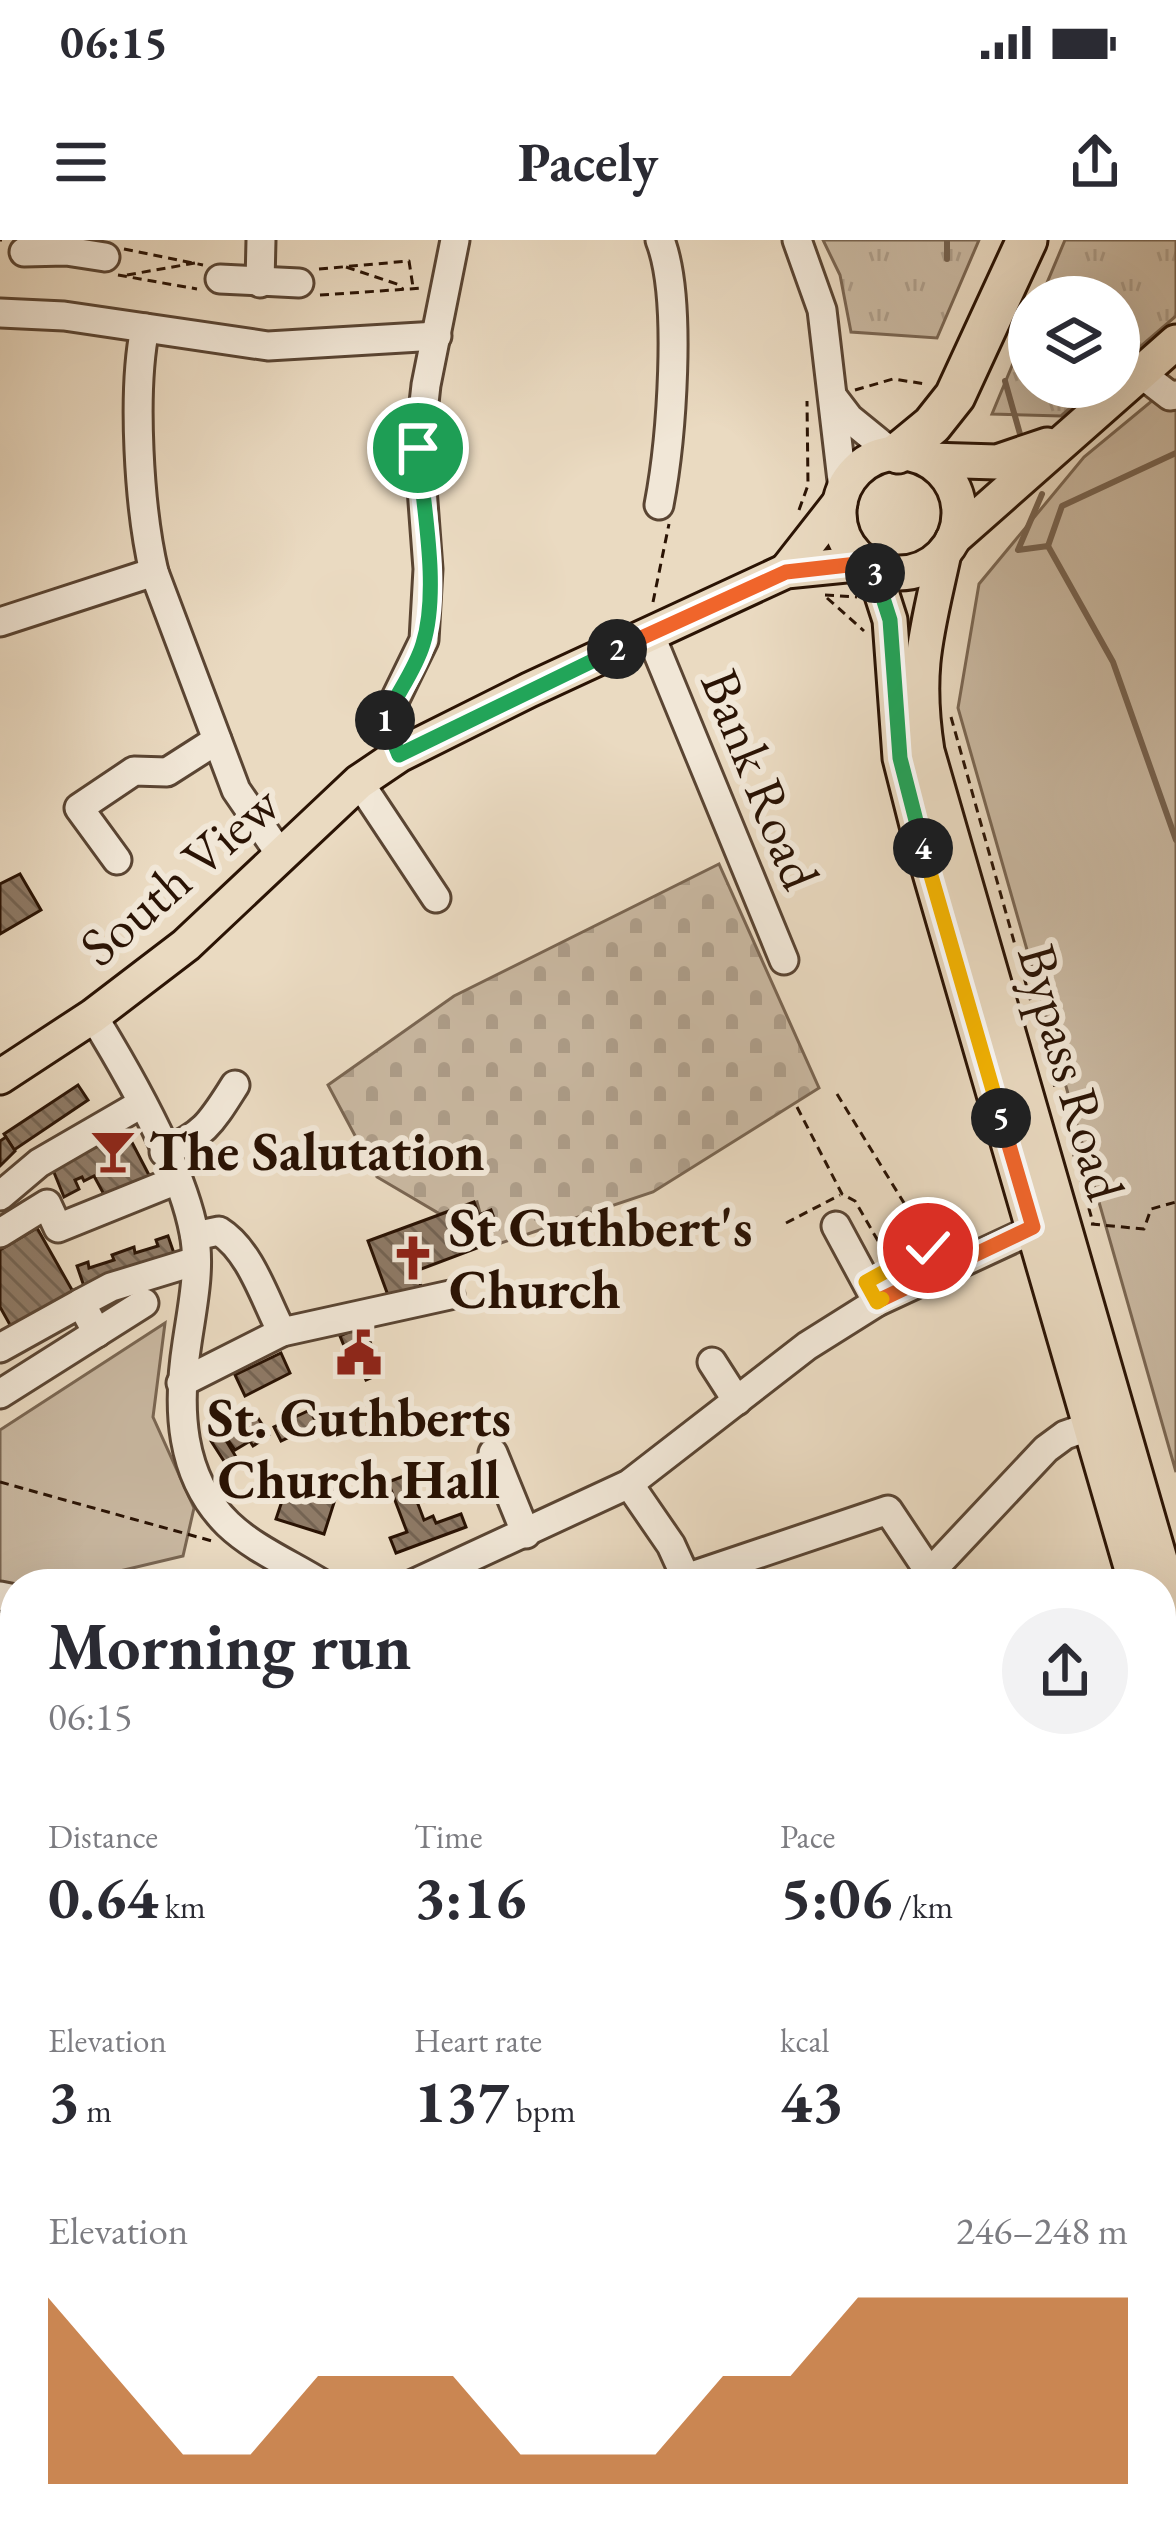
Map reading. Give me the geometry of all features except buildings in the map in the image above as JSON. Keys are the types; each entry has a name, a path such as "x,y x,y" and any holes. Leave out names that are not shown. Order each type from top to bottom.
{"highway":[{"path":"906,455 955,396 1028,240"}],"main road":[{"path":"1140,371 1175,343"},
{"path":"786,572 869,565 911,572 929,565 1097,408"},
{"path":"786,572 862,465 906,455 997,462 1023,456 1065,436"},
{"path":"906,455 943,471 959,504 949,546"},
{"path":"842,496 844,536 869,565"},
{"name":"Bypass Road","path":"949,546 920,671 927,751 1068,1224 1163,1569"},
{"name":"Bypass Road","path":"869,565 890,620 900,758 1068,1224 1091,1426 1131,1569"},
{"name":"South View","path":"0,1077 93,1016 186,946 359,782 399,755 786,572"}],"street":[{"path":"260,283 261,240"},
{"path":"399,755 385,720 424,640 428,569 418,448 455,240"},
{"path":"659,505 652,469 672,360 660,240"},
{"path":"797,240 823,310 842,496"},
{"path":"8,244 67,246 115,260"},
{"path":"209,269 260,283 304,276"},
{"path":"0,313 64,316 268,346 437,336"},
{"path":"145,328 137,366 148,547 154,572 236,790 282,857"},
{"path":"1140,373 1170,397 1176,395"},
{"path":"833,397 849,418 906,455"},
{"path":"0,622 154,572"},
{"name":"Bank Road","path":"650,634 784,960"},
{"path":"117,860 80,808 134,771 166,772 217,740"},
{"path":"359,782 436,898"},
{"path":"93,1016 177,1180 196,1248 181,1383 186,1446 205,1495 227,1523 297,1569"},
{"path":"164,1152 208,1128 240,1083"},
{"path":"0,1196 39,1163 141,1104"},
{"path":"0,1233 47,1204 58,1228 177,1180"},
{"path":"447,1569 629,1484 872,1292 1068,1224"},
{"path":"836,1226 872,1292"},
{"path":"43,1367 11,1341 196,1248 219,1231 241,1251 282,1332"},
{"path":"181,1383 282,1332 450,1295"},
{"path":"81,1303 97,1333"},
{"path":"0,1394 144,1303"},
{"path":"712,1362 737,1401"},
{"path":"934,1569 1046,1449 1065,1435 1091,1426"},
{"path":"494,1453 526,1534"},
{"path":"629,1484 682,1569"},
{"path":"713,1569 888,1510 920,1569"}],"path":[{"path":"115,260 209,269"},
{"path":"115,260 209,269"},
{"path":"304,276 409,261 414,289"},
{"path":"344,267 403,290"},
{"path":"650,634 672,513 659,505"},
{"path":"948,702 1068,1224 1144,1229 1151,1209 1176,1202"},
{"path":"838,1094 928,1242 928,1248 893,1268 872,1292"},
{"path":"797,1107 842,1194 854,1201 893,1268"},
{"path":"786,1222 842,1194"},
{"path":"0,1482 220,1542"}],"green space":[{"path":"823,240 979,240 937,338 851,332 840,275"},
{"path":"1065,240 1176,240 1176,316 1140,347 1140,276 1050,276"},
{"path":"1008,376 1008,408 1070,408 1061,416 992,414"},
{"path":"1176,381 1176,1472 958,708 979,584 1084,457"},
{"path":"719,864 819,1088 653,1192 489,1247 477,1202 440,1214 377,1177 328,1085 454,996"},
{"path":"165,1323 153,1417 194,1508 183,1556 128,1569 0,1569 0,1430"}],"waterway":[{"path":"947,240 947,259"},
{"path":"1005,381 1020,434"},
{"path":"1048,546 1062,506 1176,453"},
{"path":"1042,494 1018,550 1048,546 1113,662 1176,840"}],"place":[{"name":"The Salutation","path":"113,1151"},
{"name":"St Cuthbert's Church","path":"413,1258"},
{"name":"St. Cuthberts Church Hall","path":"359,1353"}],"route":[{"path":"418,448 427,617 417,659 385,720 399,755 786,572 866,563 873,567 887,604 894,646 900,758 1033,1227 877,1302 866,1282 928,1248"}]}
